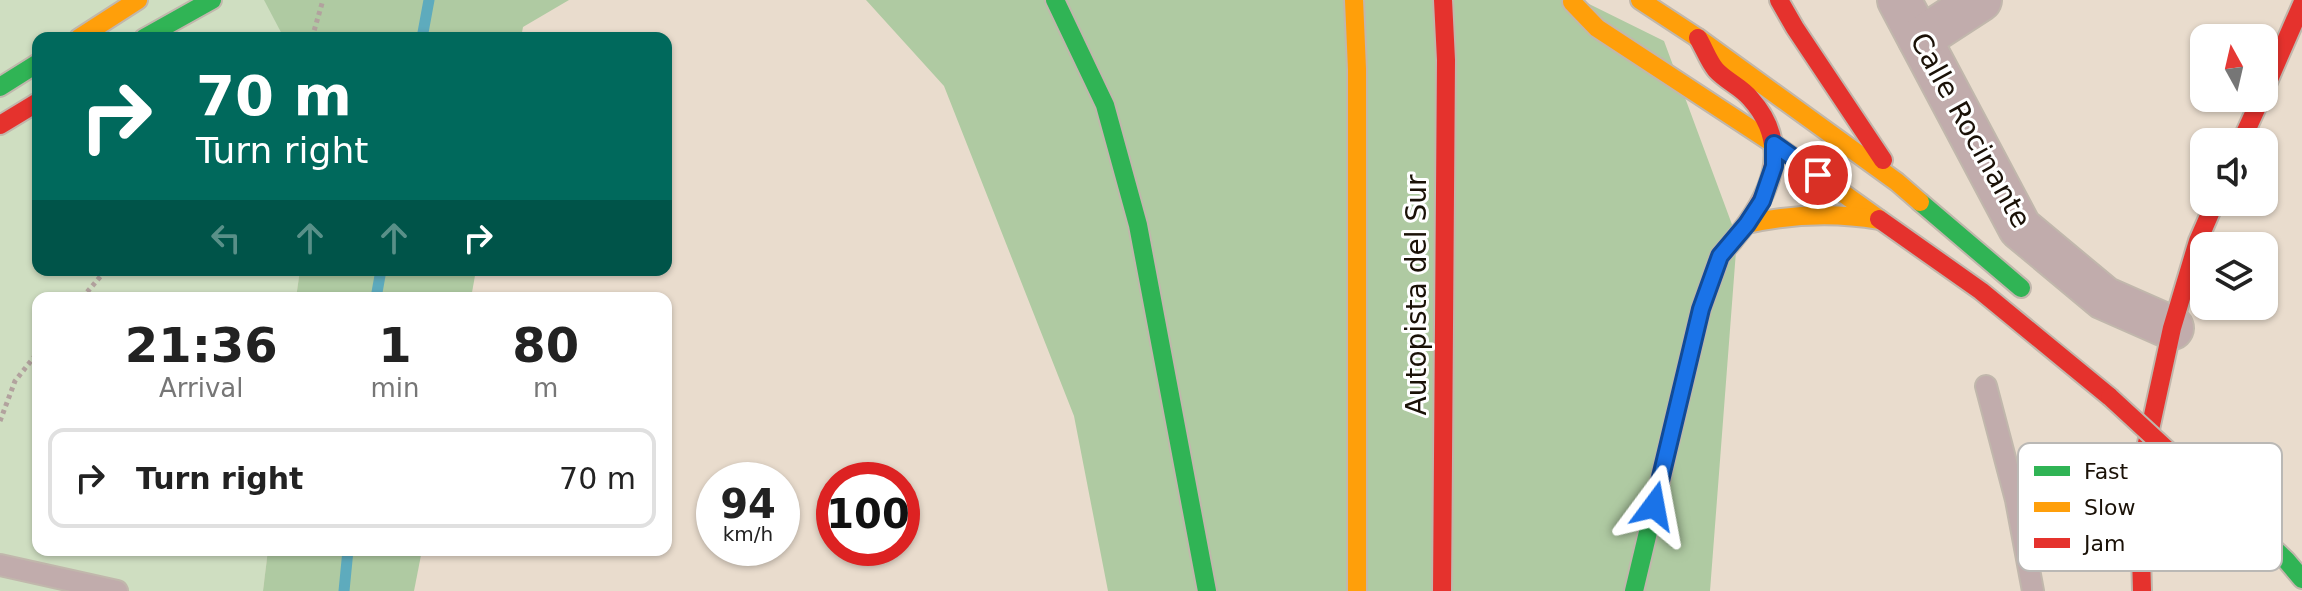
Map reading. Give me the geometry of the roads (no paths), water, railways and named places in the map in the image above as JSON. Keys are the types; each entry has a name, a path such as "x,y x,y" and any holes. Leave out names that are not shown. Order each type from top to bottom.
{"main road":[{"path":"88,32 138,0"},
{"path":"155,32 212,0"},
{"path":"1055,0 1105,105 1138,225 1207,591"},
{"path":"1354,0 1357,69 1357,591"},
{"name":"Autopista del Sur","path":"1442,591 1446,76 1443,0"},
{"path":"1640,0 1698,38 1897,182 2030,295"},
{"path":"1779,0 1897,182"},
{"path":"1570,1 1594,1"},
{"path":"1570,1 1597,28 1774,144 1981,291 2110,397 2160,443"},
{"path":"2278,59 2302,4"},
{"path":"1634,591 1701,309 1720,256 1762,201 1774,166 1774,144 1766,119 1749,96 1715,69 1698,38"},
{"path":"0,87 32,67"},
{"path":"0,125 32,106"},
{"path":"1747,224 1784,215 1818,213 1885,221"},
{"path":"2147,443 2172,328 2198,241 2209,216"},
{"path":"2136,387 2169,416"},
{"path":"2282,556 2302,579"},
{"path":"2141,571 2142,591"}],"street":[{"name":"Calle Rocinante","path":"1899,0 2020,228 2104,298 2172,328"},
{"path":"1920,39 1980,0"}],"lane":[{"path":"1986,386 2018,511"},
{"path":"0,565 117,591"},
{"path":"2029,571 2033,591"}],"waterway":[{"path":"423,32 429,0"},
{"path":"377,292 380,276"},
{"path":"344,591 347,556"}]}
